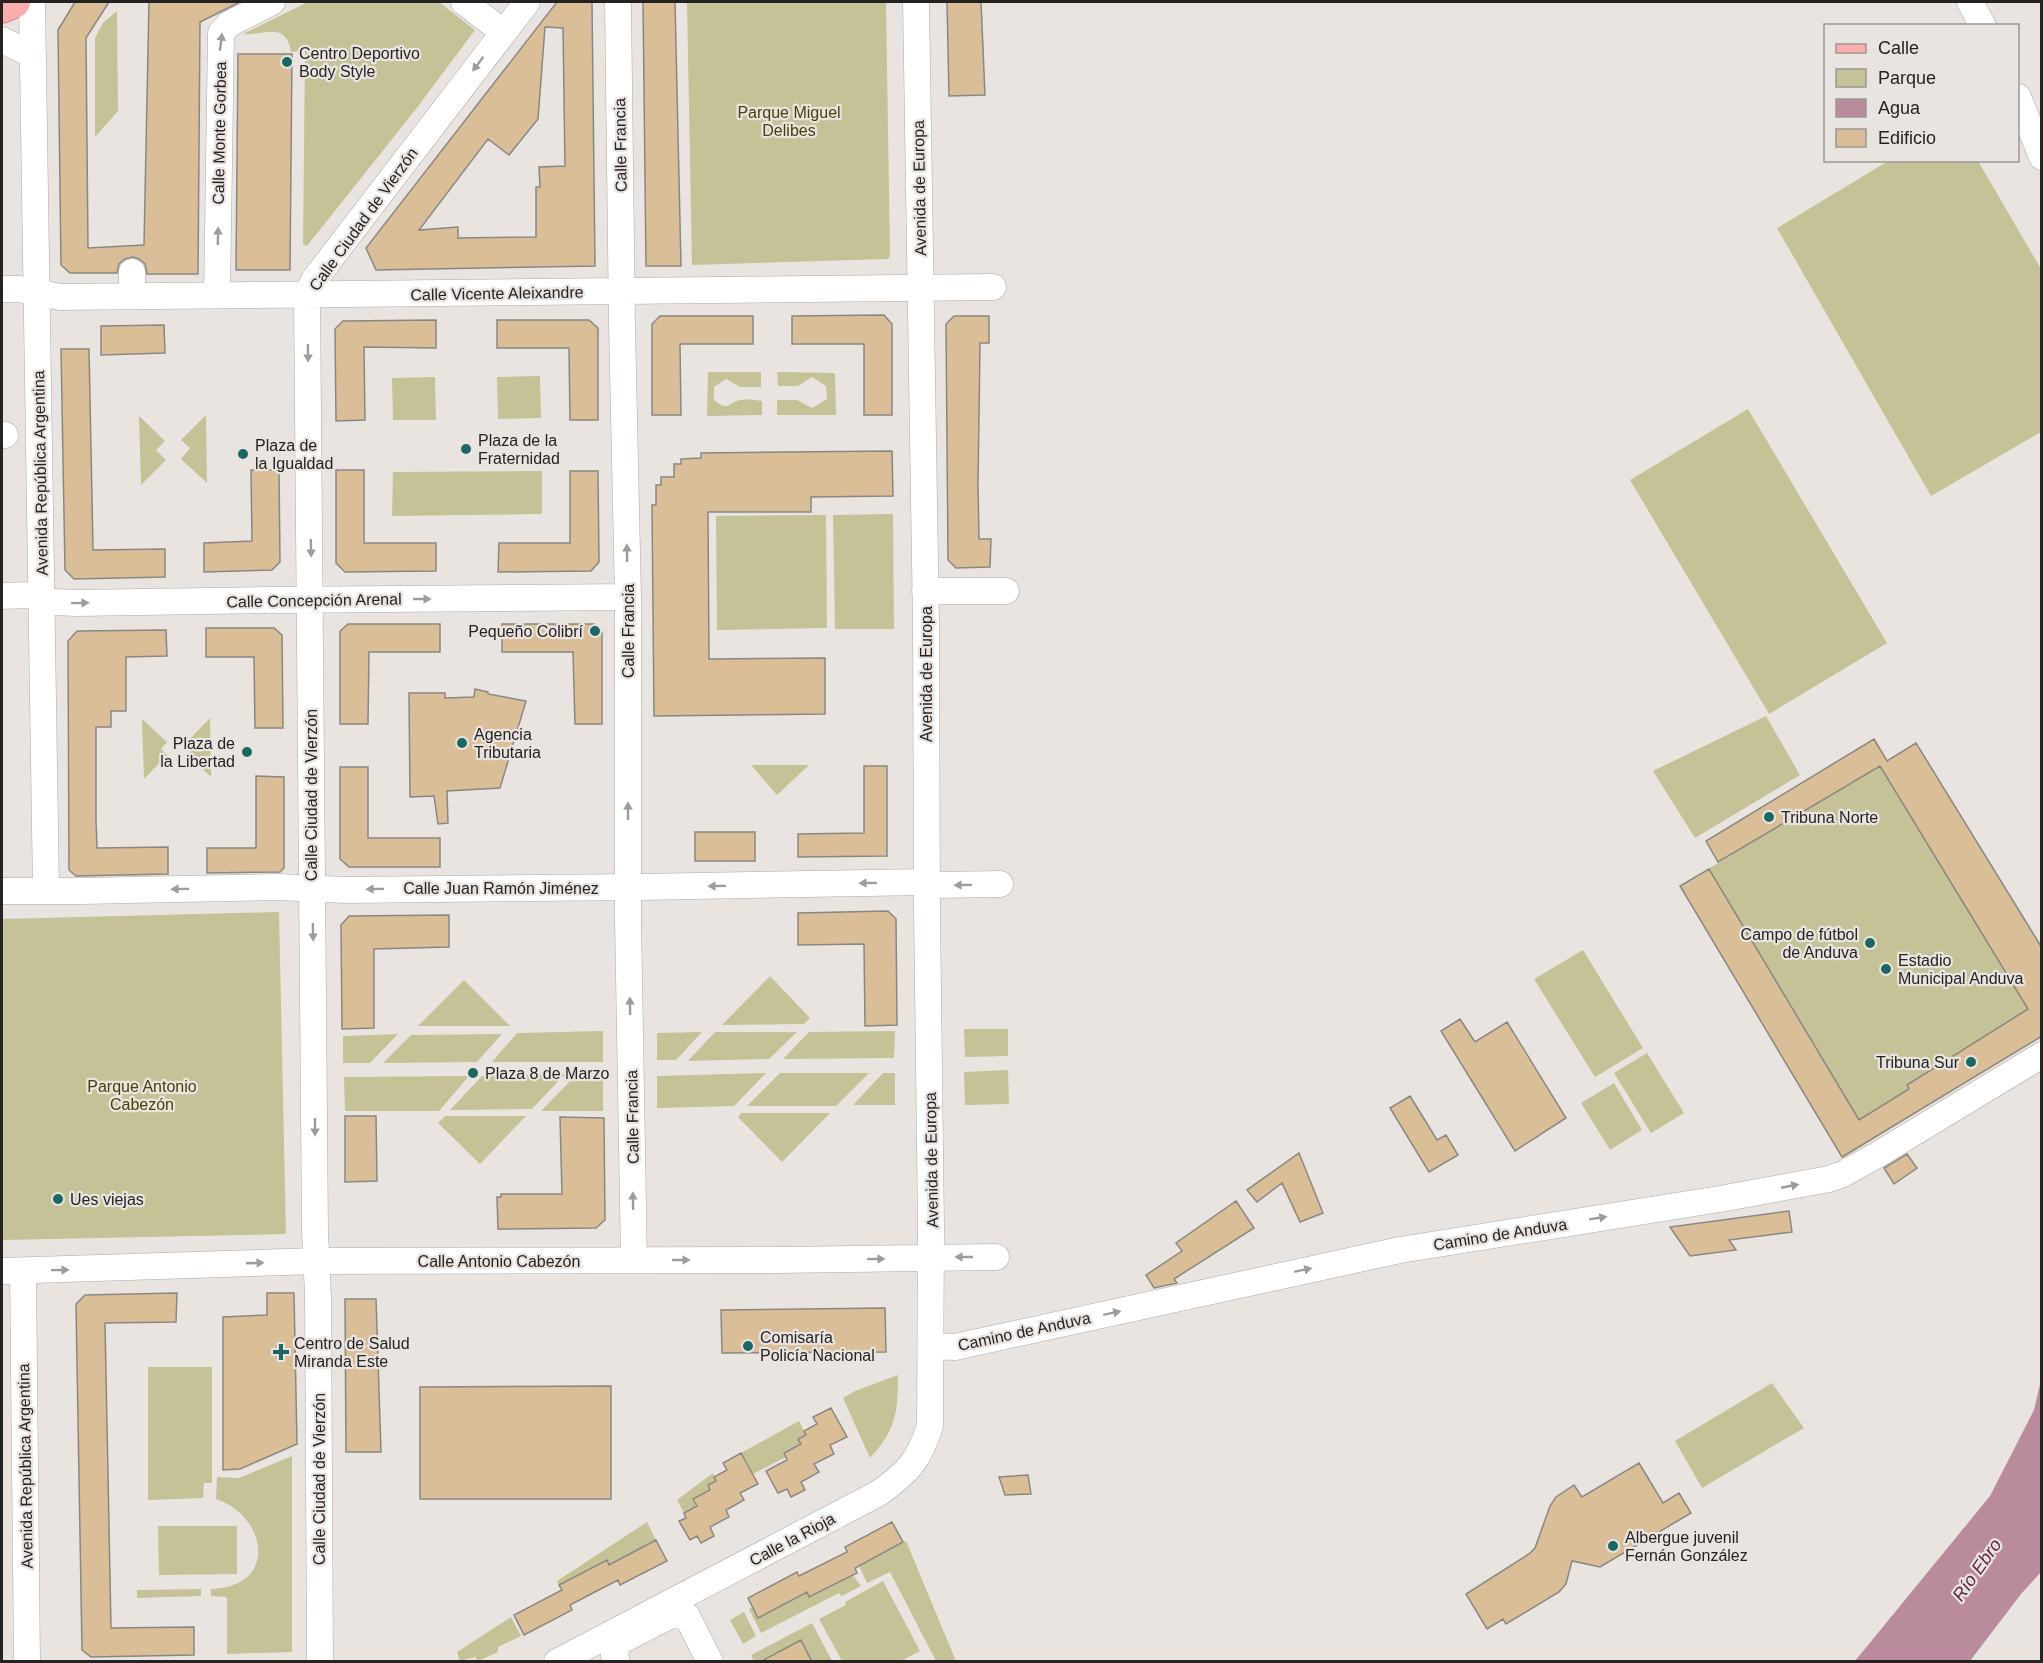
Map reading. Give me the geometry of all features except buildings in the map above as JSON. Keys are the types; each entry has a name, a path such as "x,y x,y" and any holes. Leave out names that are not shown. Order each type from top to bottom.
{"main road":[{"path":"2,7 14,2"}],"street":[{"name":"Avenida República Argentina","path":"32,2 46,890"},
{"name":"Calle Monte Gorbea","path":"217,295 221,33 229,24 272,2"},
{"path":"464,2 503,32"},
{"name":"Calle Ciudad de Vierzón","path":"320,1662 307,295 314,280 527,2"},
{"name":"Calle Francia","path":"618,2 621,292 628,597 628,887 634,1260"},
{"name":"Avenida de Europa","path":"916,2 922,287 932,1346"},
{"path":"1970,2 1982,24"},
{"path":"2,40 33,55"},
{"path":"2019,100 2042,158"},
{"name":"Calle Vicente Aleixandre","path":"2,289 37,292 60,297 993,287"},
{"path":"925,591 1006,591"},
{"name":"Calle Concepción Arenal","path":"2,596 30,595 54,602 76,603 628,597"},
{"name":"Calle Juan Ramón Jiménez","path":"2,891 277,887 312,889 628,887 927,882 936,885 1000,884"},
{"name":"Camino de Anduva","path":"932,1346 955,1347 1400,1250 1720,1199 1829,1179 1844,1174 1870,1159 2042,1054"},
{"name":"Calle Antonio Cabezón","path":"12,1271 316,1261 996,1257"},
{"name":"Avenida República Argentina","path":"12,1271 13,1447 27,1662"},
{"name":"Calle la Rioja","path":"557,1662 604,1651 683,1597 879,1493 897,1480 914,1463 930,1426 932,1346"},
{"path":"683,1597 717,1662"},
{"path":"617,1662 614,1655 619,1642 673,1614 687,1616 710,1662"}],"green space":[{"path":"308,2 439,2 475,30 416,109 307,246 303,244 305,51 291,52 288,42 279,33 243,34"},
{"name":"Parque Miguel Delibes","path":"687,2 886,2 890,256 888,259 692,265"},
{"path":"117,11 118,111 95,137 95,38 103,23"},
{"path":"1887,162 1979,162 2041,269 2041,432 1931,496 1777,228"},
{"path":"708,372 761,372 761,387 740,387 726,379 714,387 714,400 725,406 741,400 762,401 762,415 707,416"},
{"path":"777,372 835,373 836,415 777,415 777,400 797,400 812,408 827,399 826,386 812,377 798,386 778,386"},
{"path":"540,376 541,418 498,419 497,377"},
{"path":"435,377 436,420 393,420 392,378"},
{"path":"1748,409 1887,643 1769,714 1630,480"},
{"path":"206,415 207,483 181,459 190,448 181,440"},
{"path":"139,416 165,441 156,450 166,460 141,485"},
{"path":"542,471 542,514 392,516 393,472"},
{"path":"893,514 894,629 835,629 833,515"},
{"path":"826,515 827,628 717,630 716,516"},
{"path":"1766,716 1800,775 1695,838 1653,771"},
{"path":"210,718 211,777 188,755 193,748 187,742"},
{"path":"142,719 167,742 161,749 167,755 144,779"},
{"name":"Estadio Municipal Anduva","path":"1916,743 2041,1036 1843,1158 1680,886"},
{"path":"751,765 809,765 777,795"},
{"name":"Parque Antonio Cabezón","path":"279,912 286,1234 2,1240 2,919"},
{"path":"1583,950 1643,1048 1595,1077 1534,979"},
{"path":"770,976 810,1018 804,1024 722,1025"},
{"path":"464,980 510,1026 418,1026"},
{"path":"964,1029 1008,1029 1008,1056 965,1057"},
{"path":"603,1031 603,1062 492,1062 517,1033"},
{"path":"895,1031 894,1058 783,1059 809,1032"},
{"path":"702,1032 676,1060 657,1060 657,1033"},
{"path":"715,1032 797,1032 769,1059 688,1061"},
{"path":"398,1034 370,1063 343,1063 343,1036"},
{"path":"502,1034 477,1062 383,1063 411,1035"},
{"path":"1647,1053 1684,1113 1651,1133 1614,1073"},
{"path":"1008,1070 1009,1104 965,1105 964,1072"},
{"path":"766,1073 734,1106 657,1108 657,1076"},
{"path":"780,1073 869,1073 836,1106 747,1106"},
{"path":"883,1073 895,1073 895,1105 853,1105"},
{"path":"565,1074 532,1109 450,1110 482,1076"},
{"path":"469,1076 439,1111 345,1111 344,1077"},
{"path":"575,1076 603,1076 603,1111 541,1111"},
{"path":"1614,1083 1642,1130 1610,1150 1581,1103"},
{"path":"741,1113 830,1113 782,1162 738,1117"},
{"path":"445,1116 526,1116 480,1164 438,1123"},
{"path":"148,1367 212,1367 212,1483 204,1483 203,1498 148,1500"},
{"path":"898,1375 894,1420 879,1448 870,1458 843,1398 855,1391"},
{"path":"1772,1383 1804,1428 1702,1488 1675,1441"},
{"path":"799,1421 806,1435 798,1439 801,1444 784,1453 786,1457 753,1474 741,1453"},
{"path":"292,1456 292,1652 227,1654 227,1597 211,1596 211,1589 233,1585 248,1576 256,1564 258,1549 255,1534 246,1520 233,1507 216,1499 217,1477 239,1478"},
{"path":"713,1473 716,1481 709,1491 699,1503 684,1513 677,1500"},
{"path":"647,1522 656,1540 609,1565 607,1560 559,1585 557,1581"},
{"path":"158,1526 237,1526 237,1574 159,1575"},
{"path":"906,1541 956,1661 936,1661 890,1572 867,1583 859,1566"},
{"path":"853,1575 861,1586 842,1596 839,1593 761,1633 749,1609 753,1607 758,1617 807,1592 810,1597"},
{"path":"883,1581 920,1651 901,1661 842,1661 819,1619"},
{"path":"201,1589 201,1596 137,1598 137,1590"},
{"path":"744,1612 756,1636 743,1644 730,1620"},
{"path":"511,1617 521,1636 498,1647 498,1652 478,1661 475,1657 460,1661 457,1652"},
{"path":"812,1623 832,1661 812,1661 801,1640 760,1661 754,1661 751,1655"}],"water":[{"name":"Río Ebro","path":"2041,1380 2041,1572 2021,1594 1970,1661 1855,1661 1990,1496 2034,1410"}],"place":[{"name":"Centro Deportivo Body Style","path":"287,62"},
{"name":"Plaza de la Fraternidad","path":"466,449"},
{"name":"Plaza de la Igualdad","path":"243,454"},
{"name":"Pequeño Colibrí","path":"595,631"},
{"name":"Agencia Tributaria","path":"462,743"},
{"name":"Plaza de la Libertad","path":"247,752"},
{"name":"Tribuna Norte","path":"1769,817"},
{"name":"Campo de fútbol de Anduva","path":"1870,943"},
{"name":"Estadio Municipal Anduva","path":"1886,969"},
{"name":"Tribuna Sur","path":"1971,1062"},
{"name":"Plaza 8 de Marzo","path":"473,1073"},
{"name":"Ues viejas","path":"58,1199"},
{"name":"Comisaría Policía Nacional","path":"748,1346"},
{"name":"Centro de Salud Miranda Este","path":"281,1352"},
{"name":"Albergue juvenil Fernán González","path":"1613,1546"}]}
